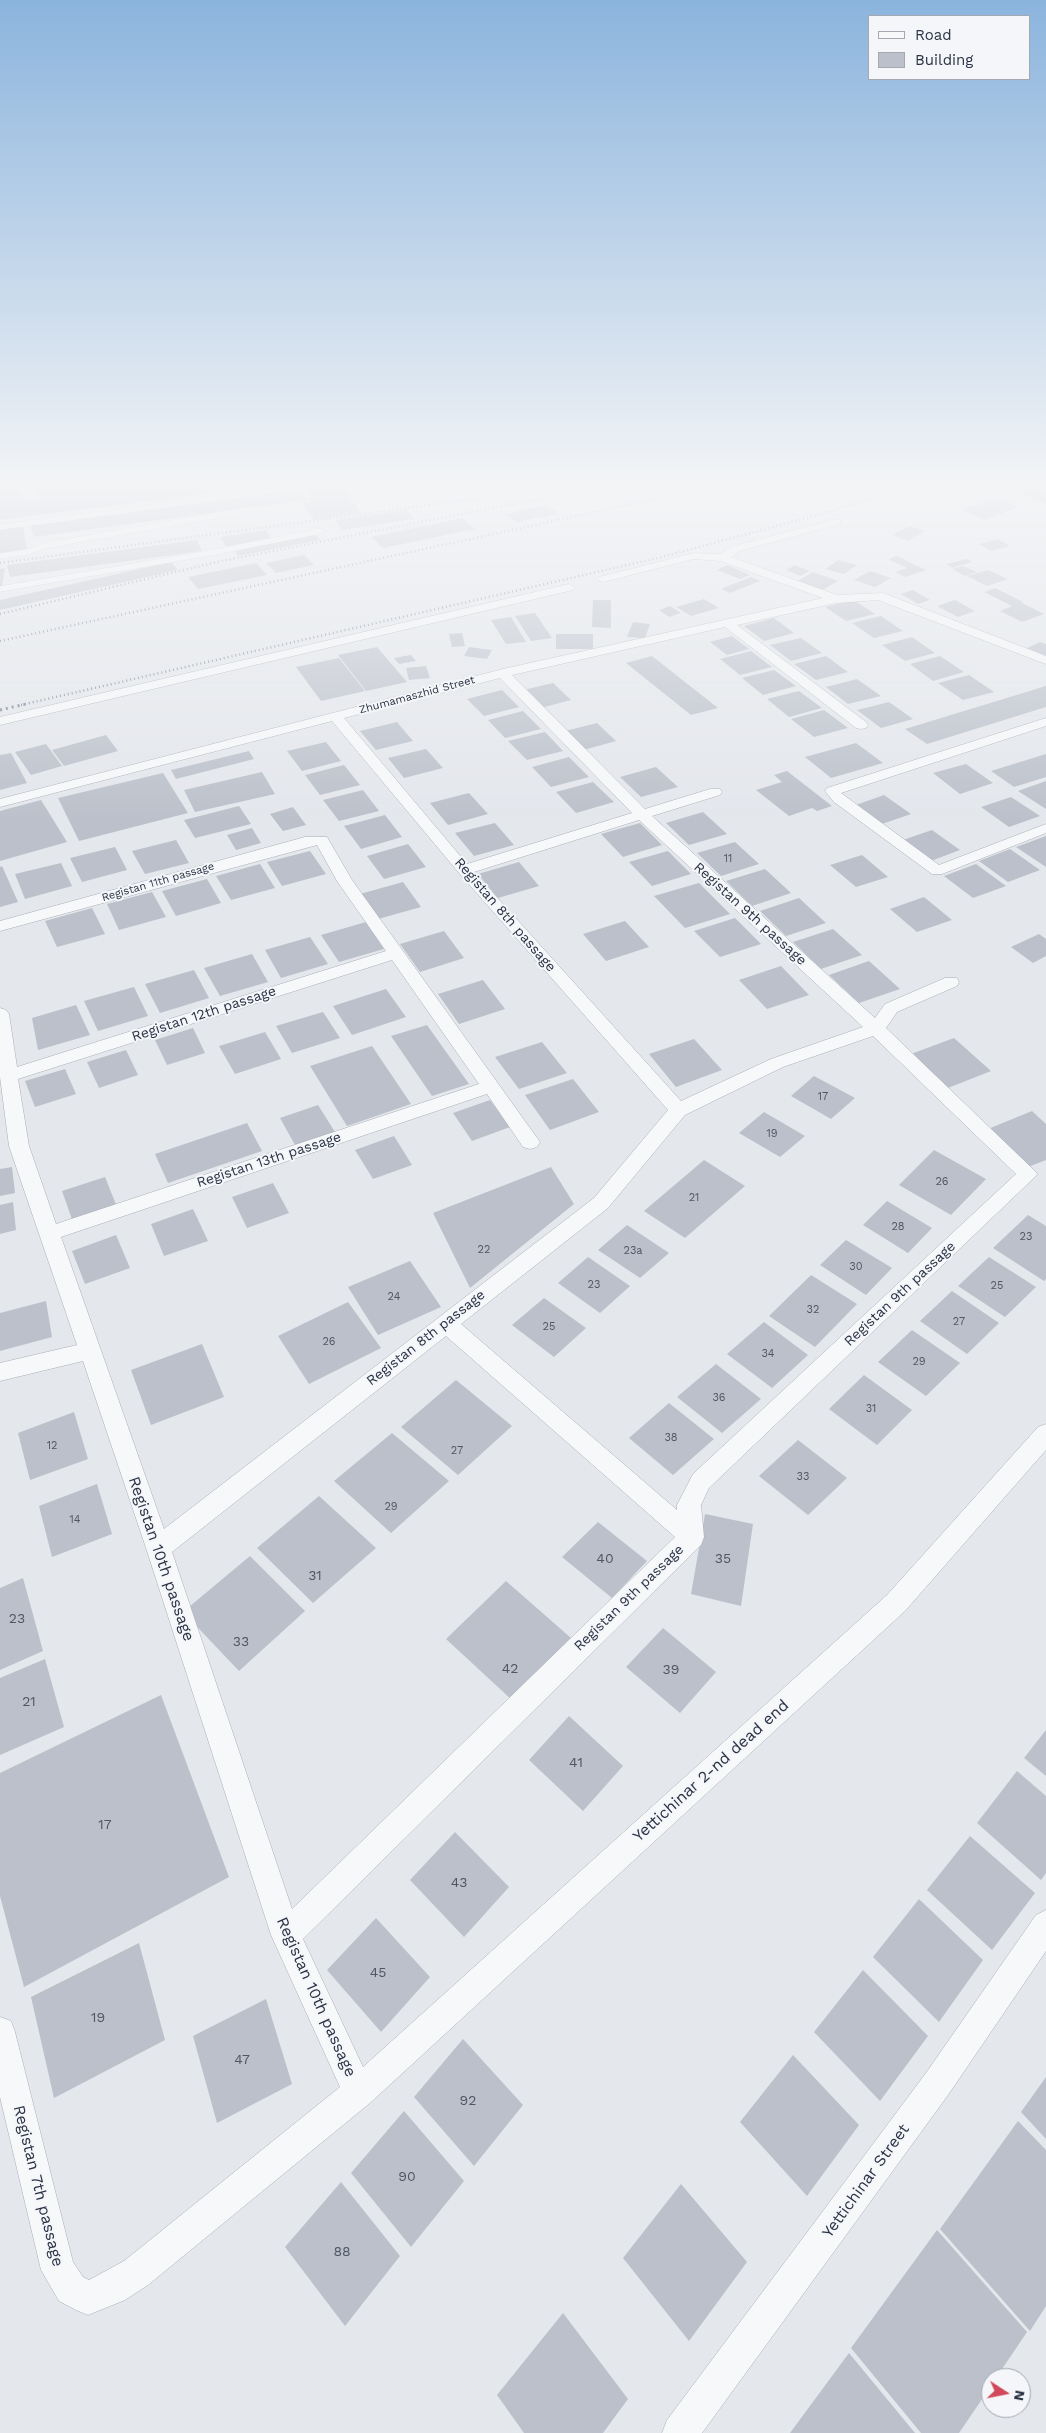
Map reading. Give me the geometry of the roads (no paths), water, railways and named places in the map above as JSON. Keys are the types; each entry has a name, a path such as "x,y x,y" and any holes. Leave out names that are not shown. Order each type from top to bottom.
{"street":[{"path":"0,721 537,596"},
{"name":"Zhumamaszhid Street","path":"826,596 836,599"},
{"name":"Zhumamaszhid Street","path":"0,804 503,673 836,599 871,596"},
{"name":"Zhumamaszhid Street","path":"877,596 1046,660"},
{"path":"728,624 861,725"},
{"name":"Registan 9th passage","path":"286,1935 692,1537 689,1505 701,1481 1028,1174 876,1029 643,816 503,673"},
{"name":"Registan 8th passage","path":"336,717 464,870 678,1110"},
{"path":"1046,722 832,791 937,871 1046,828"},
{"path":"464,870 716,792"},
{"name":"Registan 11th passage","path":"0,926 317,839 322,840 345,881 397,953"},
{"path":"397,953 530,1142"},
{"name":"Registan 12th passage","path":"10,1075 397,953"},
{"path":"876,1029 891,1008 951,982"},
{"name":"Registan 10th passage","path":"0,1014 19,1146 48,1234 158,1548 286,1935 359,2092"},
{"name":"Registan 8th passage","path":"158,1548 601,1203 678,1110 777,1063 876,1029"},
{"name":"Registan 13th passage","path":"48,1234 490,1087"},
{"path":"445,1323 692,1537"},
{"path":"0,1372 90,1351"},
{"name":"Yettichinаr 2-nd dead end","path":"88,2298 113,2288 136,2273 359,2092 896,1603 1046,1434"},
{"name":"Yettichinаr Street","path":"680,2433 937,2084 1046,1925"},
{"name":"Registan 7th passage","path":"0,2032 58,2270 70,2289 88,2298"}],"railway":[{"path":"0,614 77,596"},
{"path":"0,641 210,596"},
{"path":"21,705 495,596"},
{"path":"0,710 26,704"}]}
